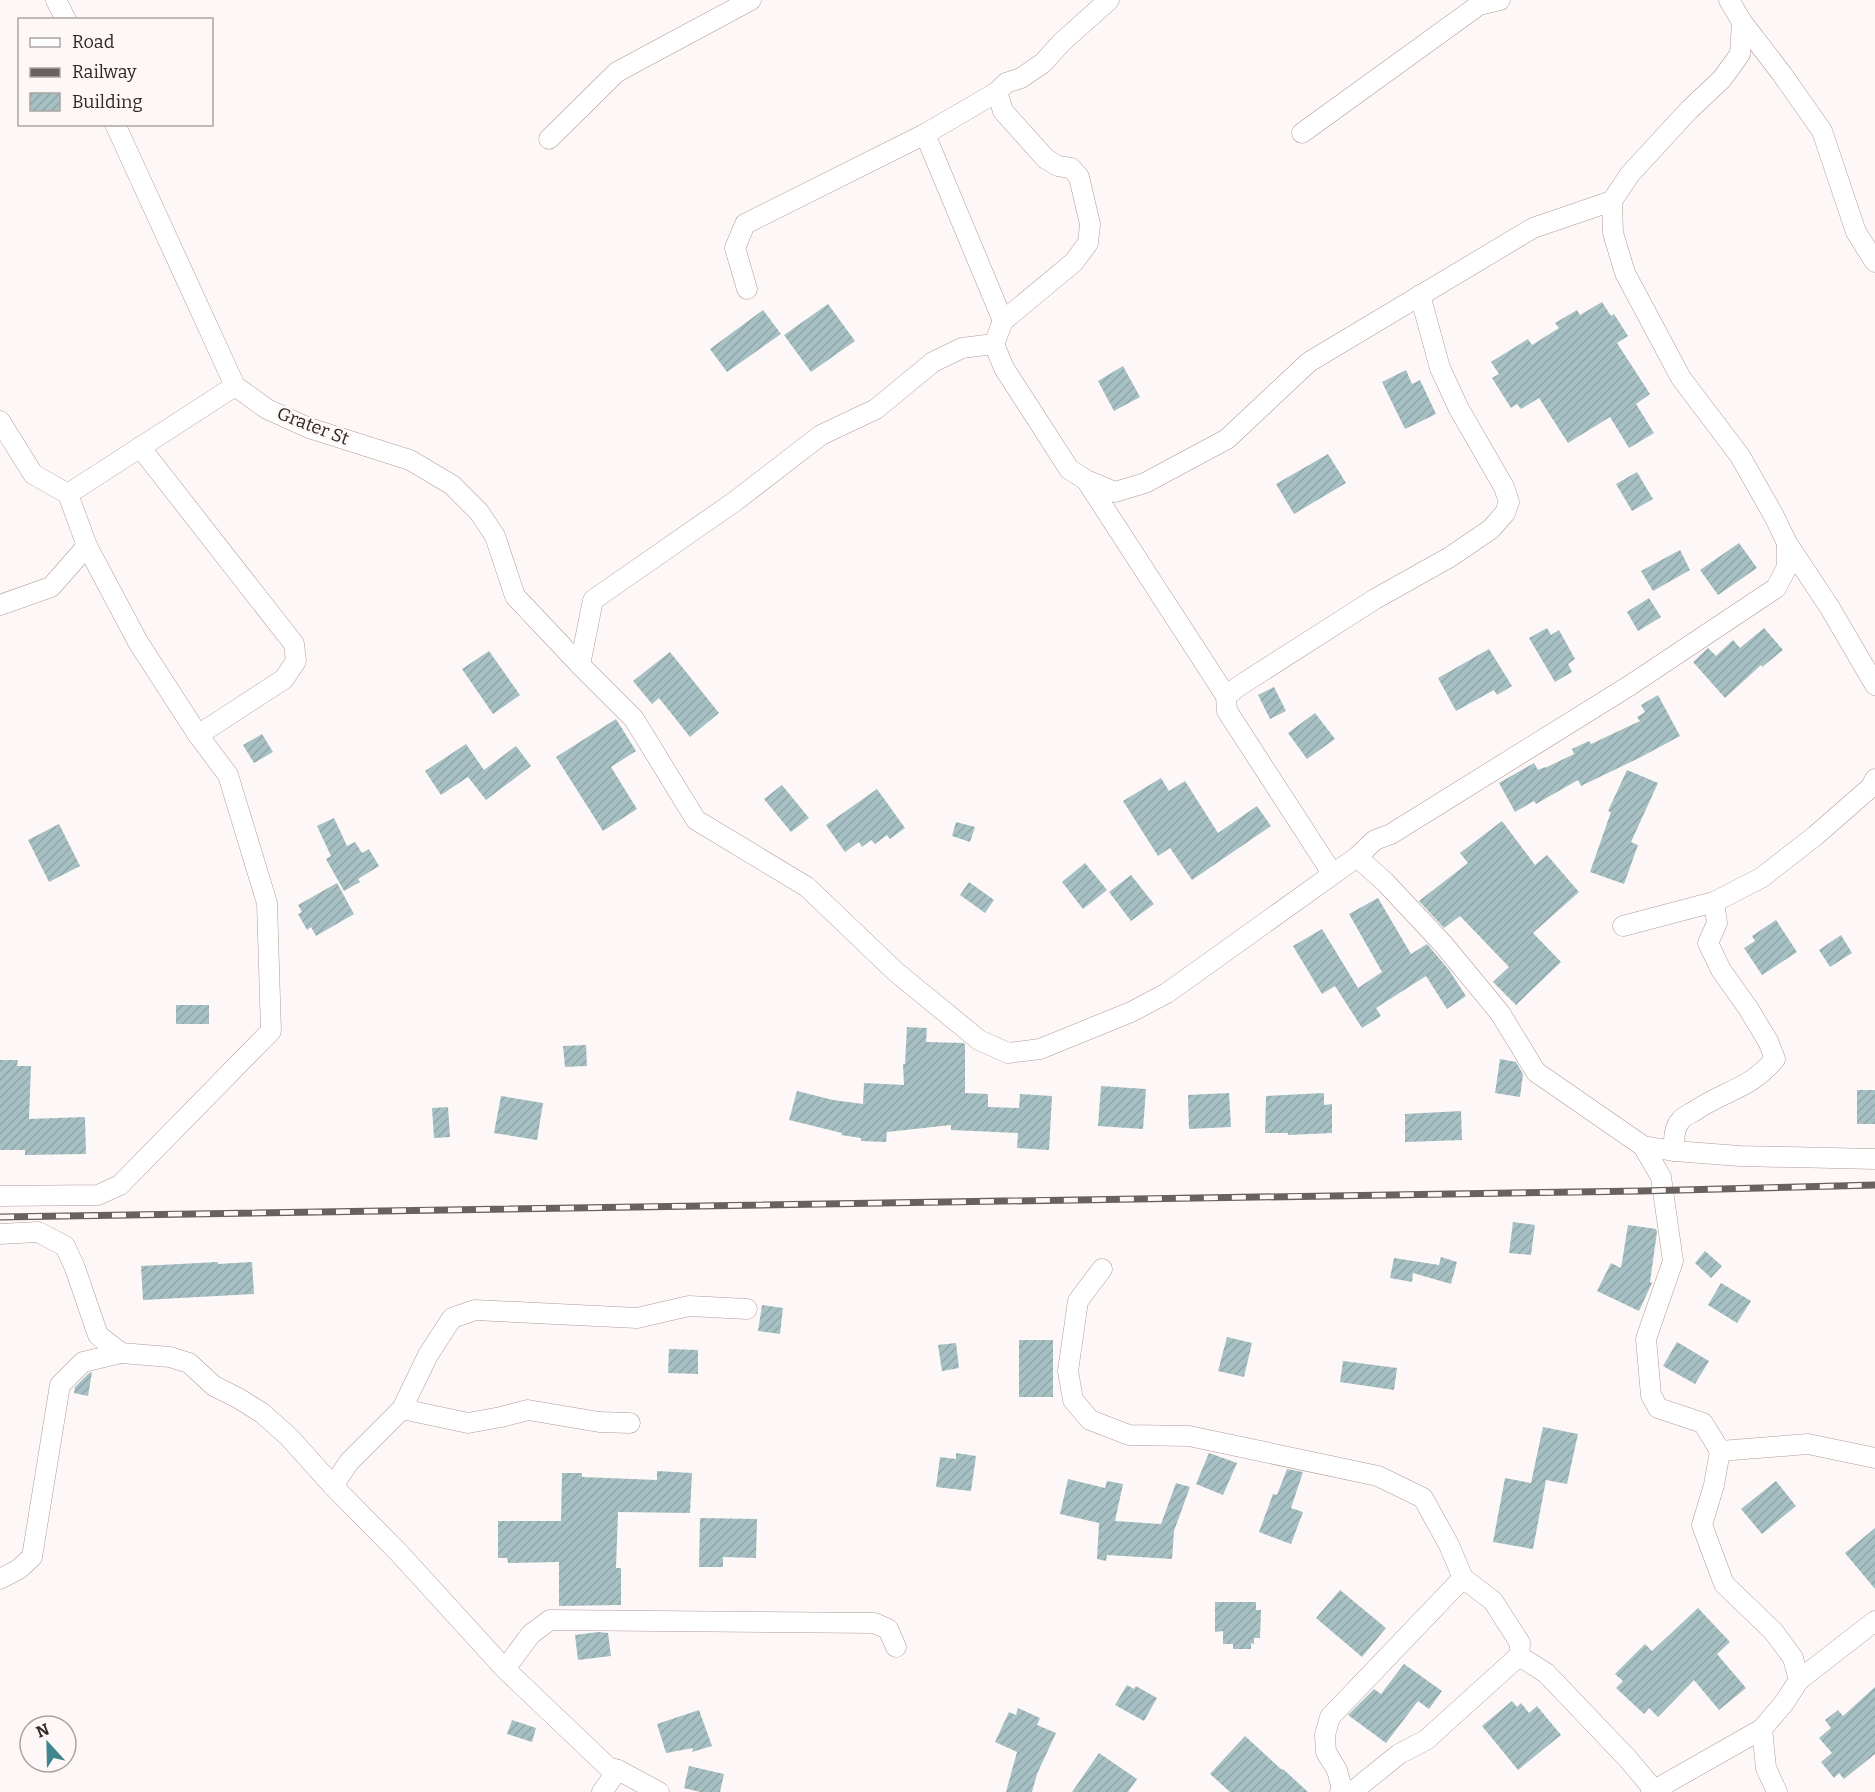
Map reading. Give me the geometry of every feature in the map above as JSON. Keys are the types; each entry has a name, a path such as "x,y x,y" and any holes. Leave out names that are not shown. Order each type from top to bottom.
{"street":[{"path":"56,0 65,18"},
{"path":"549,139 617,72 750,0"},
{"path":"747,289 735,248 745,224 925,134 997,92 1006,83 1021,78 1043,63 1062,42 1109,0"},
{"path":"1302,133 1475,3 1500,0"},
{"path":"1729,0 1822,132 1856,232 1875,262"},
{"path":"1742,21 1740,54 1722,79 1689,110 1629,174 1612,201 1613,233 1625,273 1681,378 1740,456 1787,543 1830,608 1875,685"},
{"path":"997,92 1003,111 1046,159 1058,166 1071,168 1079,177 1090,224 1088,243 1074,262 1004,321 994,344 1004,368 1069,469 1086,480 1114,492 1145,483 1227,439 1309,362 1533,228 1612,201"},
{"path":"68,494 235,386 116,126"},
{"path":"925,134 1004,321"},
{"path":"1226,696 1375,599 1450,557 1491,528 1505,513 1509,502 1504,487 1440,369 1420,295"},
{"path":"579,665 593,600 734,502 821,435 876,409 933,362 962,348 994,344"},
{"name":"Grater St","path":"235,386 267,408 309,428 410,460 452,485 479,512 495,536 515,596 579,665 634,719 696,820 807,887 896,972 979,1040 1008,1053 1040,1049 1131,1012 1167,993 1357,857 1375,840 1390,834 1620,692 1776,588 1787,567 1787,543"},
{"path":"0,421 33,474 68,494 87,546 138,642 198,735 228,775 267,903 271,1031 120,1185 98,1195 0,1196"},
{"path":"140,447 294,644 296,661 284,678 198,735"},
{"path":"1086,480 1226,696 1227,711 1332,873"},
{"path":"0,605 51,587 87,546"},
{"path":"1623,926 1714,902 1761,878 1815,836 1874,784"},
{"path":"1357,857 1385,882 1444,945 1500,1013 1536,1072 1643,1146 1674,1152 1740,1156 1875,1159"},
{"path":"1674,1152 1673,1136 1680,1120 1702,1106 1750,1082 1764,1072 1774,1059 1767,1041 1748,1008 1721,970 1708,943 1717,923 1714,902"},
{"path":"1643,1146 1661,1177 1673,1261 1646,1339 1651,1395 1658,1408 1703,1423 1720,1451 1714,1485 1702,1525 1724,1584 1773,1631 1793,1658 1799,1680"},
{"path":"0,1234 38,1232 65,1246 98,1335 121,1353"},
{"path":"1102,1269 1078,1301 1068,1371 1073,1400 1090,1420 1129,1435 1189,1436 1378,1476 1423,1498 1449,1545 1462,1578 1493,1601 1520,1643 1519,1656 1426,1740 1399,1754 1352,1792"},
{"path":"333,1486 349,1462 402,1409 428,1355 452,1318 475,1310 637,1317 689,1306 747,1309"},
{"path":"0,1579 19,1569 32,1557 60,1385 83,1362 121,1353 170,1357 189,1363 214,1386 262,1413 289,1437 505,1669 608,1767 659,1792"},
{"path":"402,1409 468,1423 501,1418 528,1410 599,1422 630,1423"},
{"path":"1720,1451 1808,1444 1875,1458"},
{"path":"1340,1792 1336,1770 1326,1752 1325,1735 1329,1717 1462,1578"},
{"path":"505,1669 531,1634 550,1620 874,1623 888,1629 896,1647"},
{"path":"1519,1656 1546,1673 1620,1751 1653,1791 1762,1728 1784,1703 1799,1680 1875,1621"},
{"path":"1762,1728 1766,1768 1777,1792"},
{"path":"602,1792 618,1770"}],"building":[{"path":"1602,302 1611,316 1614,314 1628,336 1617,343 1650,394 1636,404 1654,433 1629,448 1610,417 1568,443 1539,398 1521,409 1517,404 1511,408 1492,378 1499,374 1491,362 1528,339 1532,345 1559,328 1555,323 1577,310 1580,315"},
{"path":"828,304 855,341 811,372 784,335"},
{"path":"763,310 781,334 727,372 710,349"},
{"path":"1123,366 1140,397 1114,411 1098,381"},
{"path":"1406,370 1412,384 1420,380 1436,414 1405,429 1382,382"},
{"path":"1328,454 1346,483 1294,514 1276,484"},
{"path":"1637,472 1653,499 1632,511 1616,484"},
{"path":"1739,543 1757,568 1718,595 1700,570"},
{"path":"1680,550 1690,570 1653,591 1641,571"},
{"path":"1649,598 1661,617 1638,631 1627,612"},
{"path":"1547,628 1551,635 1559,630 1575,659 1568,664 1572,672 1555,682 1529,638"},
{"path":"1764,628 1783,650 1762,667 1761,665 1725,698 1693,662 1708,648 1716,656 1733,640 1740,648"},
{"path":"1489,649 1512,686 1497,695 1494,690 1456,711 1438,678"},
{"path":"489,651 520,695 493,714 462,669"},
{"path":"670,652 719,713 690,737 659,698 652,704 633,681"},
{"path":"1274,687 1286,711 1270,719 1258,695"},
{"path":"1658,695 1680,736 1581,786 1578,780 1536,804 1534,801 1515,812 1499,783 1534,763 1538,770 1545,768 1574,754 1572,749 1589,741 1591,744 1640,721 1637,717 1645,712 1641,705"},
{"path":"1315,713 1335,739 1307,759 1288,733"},
{"path":"616,719 636,751 611,767 637,809 603,831 556,757"},
{"path":"262,734 273,752 254,763 243,745"},
{"path":"466,744 484,770 516,746 531,766 486,800 468,777 441,795 425,771"},
{"path":"1627,770 1658,783 1631,842 1638,845 1624,884 1590,872 1611,812 1608,811"},
{"path":"1161,778 1169,791 1185,781 1218,833 1257,806 1271,826 1192,880 1170,848 1158,856 1123,801"},
{"path":"782,785 809,818 791,832 764,799"},
{"path":"877,789 905,828 890,839 887,835 875,844 871,840 862,847 859,842 845,852 826,825"},
{"path":"334,818 347,846 355,842 362,853 369,849 379,866 358,879 360,882 344,891 326,859 331,856 317,826"},
{"path":"1502,821 1535,865 1547,855 1579,892 1533,933 1561,962 1516,1005 1493,982 1509,967 1460,916 1444,928 1419,901 1468,863 1460,853"},
{"path":"956,822 975,827 970,842 952,836"},
{"path":"59,824 80,866 49,882 28,840"},
{"path":"1085,863 1107,890 1083,909 1062,882"},
{"path":"1131,875 1154,904 1131,921 1109,892"},
{"path":"969,882 994,900 985,913 960,895"},
{"path":"337,883 354,914 316,936 311,927 307,930 298,914 302,912 298,905"},
{"path":"1378,898 1411,954 1427,944 1449,970 1466,996 1447,1009 1426,976 1376,1008 1381,1016 1362,1028 1335,986 1322,994 1293,946 1322,929 1358,988 1382,972 1349,914"},
{"path":"1776,920 1797,952 1762,975 1744,948 1755,941 1752,936"},
{"path":"1841,935 1852,953 1830,967 1819,950"},
{"path":"176,1005 209,1005 209,1024 176,1024"},
{"path":"907,1027 927,1028 926,1042 965,1044 965,1093 988,1094 988,1107 1019,1108 1020,1094 1052,1096 1049,1150 1017,1148 1018,1133 951,1130 951,1125 887,1132 886,1142 861,1141 861,1138 841,1135 842,1133 789,1120 797,1091 833,1100 863,1104 864,1083 904,1085 903,1064 905,1064"},
{"path":"586,1045 587,1066 565,1067 563,1046"},
{"path":"1500,1059 1516,1062 1523,1074 1520,1097 1495,1093"},
{"path":"0,1060 18,1060 17,1066 31,1066 29,1119 85,1117 86,1154 25,1155 25,1150 0,1150"},
{"path":"1101,1086 1146,1089 1143,1129 1098,1126"},
{"path":"1857,1090 1875,1090 1875,1124 1857,1124"},
{"path":"1229,1093 1231,1127 1189,1129 1188,1095"},
{"path":"1324,1093 1324,1105 1332,1104 1332,1133 1288,1135 1288,1133 1265,1133 1266,1096"},
{"path":"501,1096 543,1103 537,1140 494,1133"},
{"path":"448,1107 450,1137 434,1138 432,1108"},
{"path":"1461,1111 1462,1140 1405,1142 1405,1114"},
{"path":"1513,1222 1535,1225 1531,1255 1509,1253"},
{"path":"1628,1225 1656,1229 1657,1232 1650,1282 1652,1283 1639,1311 1597,1291 1611,1263 1621,1268"},
{"path":"1705,1251 1722,1266 1711,1278 1695,1263"},
{"path":"1441,1257 1457,1262 1451,1284 1413,1273 1412,1282 1390,1278 1394,1258 1439,1265"},
{"path":"218,1262 218,1264 252,1262 254,1294 143,1300 141,1266"},
{"path":"1721,1283 1751,1301 1737,1323 1708,1305"},
{"path":"762,1305 783,1308 780,1334 758,1331"},
{"path":"1227,1337 1252,1343 1244,1377 1218,1371"},
{"path":"1019,1340 1053,1340 1053,1397 1019,1397"},
{"path":"1677,1342 1709,1361 1695,1384 1663,1366"},
{"path":"956,1343 959,1368 942,1371 938,1345"},
{"path":"669,1349 698,1350 698,1374 668,1373"},
{"path":"1343,1361 1397,1368 1394,1390 1340,1382"},
{"path":"92,1372 88,1396 74,1393 75,1387"},
{"path":"1543,1427 1578,1434 1567,1484 1546,1480 1533,1549 1493,1542 1505,1478 1531,1483"},
{"path":"956,1453 976,1456 971,1491 936,1487 940,1457 956,1459"},
{"path":"1209,1453 1237,1463 1223,1495 1196,1484"},
{"path":"1287,1469 1303,1472 1291,1508 1303,1512 1291,1544 1259,1532 1273,1494 1277,1495"},
{"path":"657,1471 692,1473 690,1513 618,1512 616,1568 621,1568 621,1605 559,1606 559,1562 508,1563 507,1558 498,1558 498,1521 561,1521 562,1473 582,1473 582,1477 657,1480"},
{"path":"1068,1479 1105,1488 1107,1481 1123,1484 1115,1521 1161,1524 1176,1483 1190,1487 1174,1531 1172,1559 1107,1555 1106,1561 1097,1559 1099,1523 1060,1514"},
{"path":"1776,1481 1796,1506 1762,1534 1741,1509"},
{"path":"700,1518 757,1519 756,1558 723,1557 723,1567 699,1567"},
{"path":"1875,1528 1875,1589 1845,1553"},
{"path":"1340,1590 1386,1628 1362,1657 1316,1618"},
{"path":"1215,1602 1256,1602 1256,1610 1261,1610 1260,1638 1254,1638 1251,1649 1233,1649 1233,1644 1223,1644 1223,1631 1215,1632"},
{"path":"1698,1608 1730,1642 1717,1654 1746,1688 1719,1710 1694,1680 1658,1717 1649,1708 1644,1714 1616,1688 1623,1681 1615,1674 1645,1644 1652,1651"},
{"path":"608,1633 611,1656 578,1660 575,1635"},
{"path":"1404,1664 1442,1691 1429,1709 1418,1701 1386,1743 1348,1715 1374,1689 1381,1694"},
{"path":"1127,1685 1134,1689 1136,1686 1157,1698 1144,1721 1115,1705"},
{"path":"1875,1687 1875,1754 1844,1779 1839,1773 1834,1778 1821,1762 1832,1753 1819,1738 1831,1728 1825,1720 1838,1710 1843,1716"},
{"path":"1512,1701 1517,1707 1521,1703 1529,1713 1537,1706 1561,1735 1518,1770 1482,1726"},
{"path":"1018,1708 1040,1718 1037,1725 1056,1733 1037,1774 1032,1792 1006,1792 1017,1752 995,1742 1009,1712 1016,1715"},
{"path":"699,1710 712,1746 692,1752 693,1748 666,1753 657,1724"},
{"path":"512,1720 536,1728 532,1742 507,1734"},
{"path":"1245,1736 1308,1792 1230,1792 1210,1774"},
{"path":"1099,1753 1137,1779 1128,1792 1072,1792"},
{"path":"689,1766 724,1774 720,1792 700,1792 684,1788"}],"railway":[{"path":"0,1217 1641,1191 1875,1185"}]}
